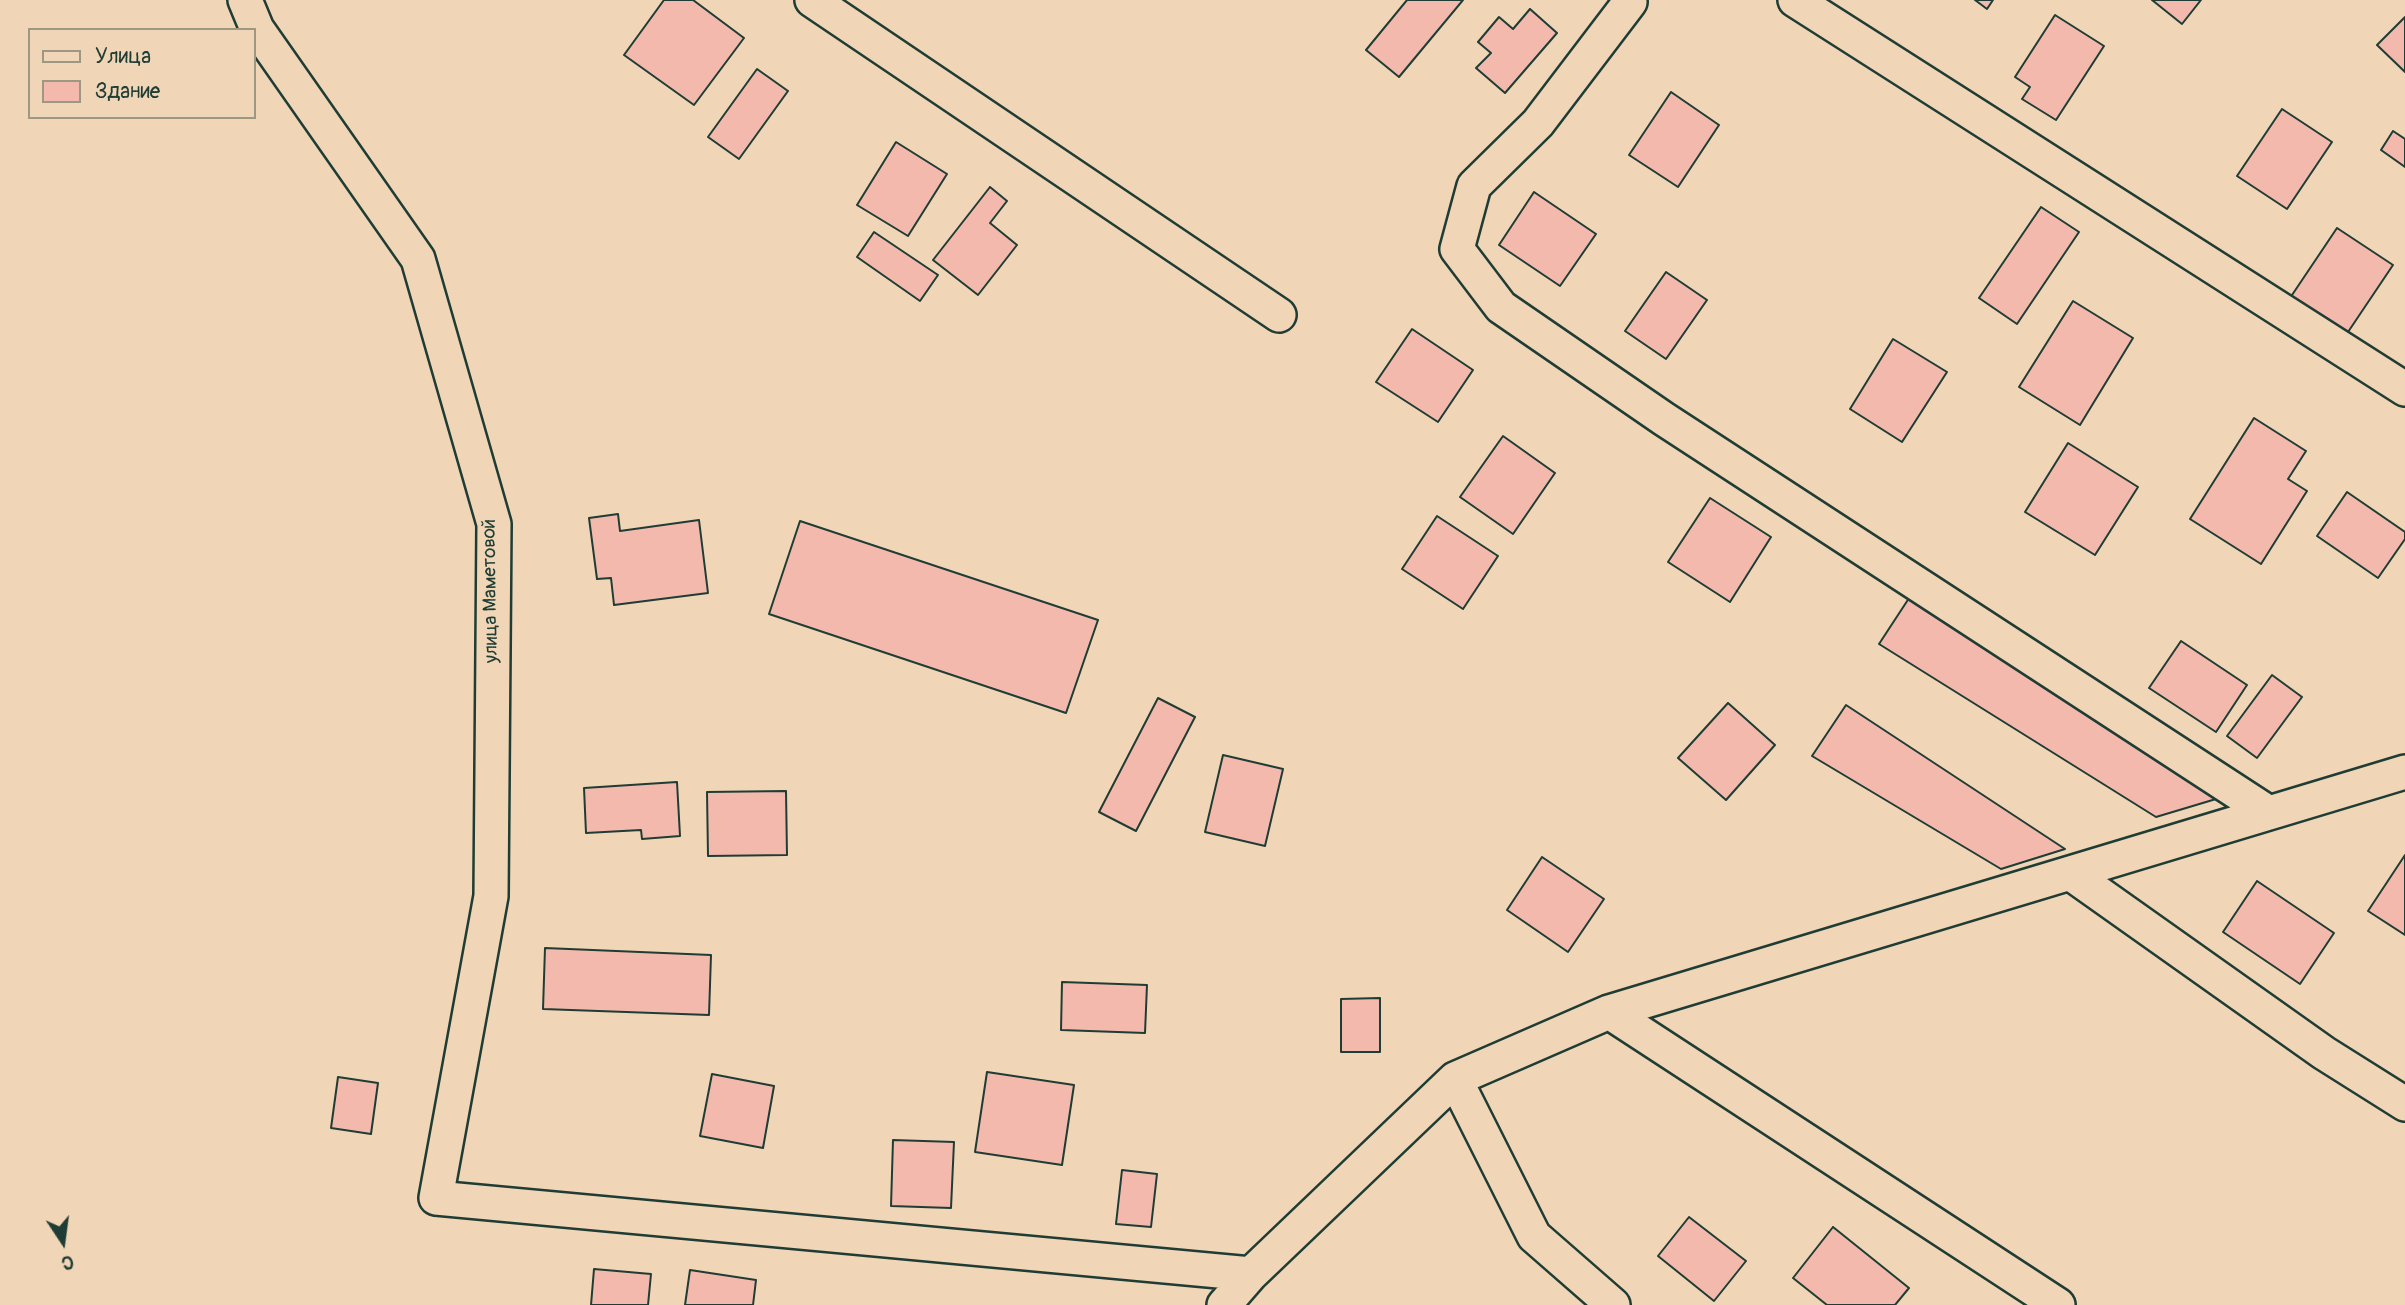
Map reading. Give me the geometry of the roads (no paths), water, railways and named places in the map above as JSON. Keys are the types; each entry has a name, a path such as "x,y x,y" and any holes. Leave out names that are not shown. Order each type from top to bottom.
{"street":[{"name":"улица Маметовой","path":"245,0 257,29 418,259 494,524 491,896 436,1198 1251,1274"},
{"path":"812,0 1279,315"},
{"path":"1795,0 2405,389"},
{"path":"1630,1 1538,123 1475,186 1457,248 1501,307 1664,419 2269,814"},
{"path":"1224,1305 1251,1274 1455,1079 1609,1012 2405,772"},
{"path":"2070,873 2324,1053 2405,1104"},
{"path":"1609,1012 2057,1305"},
{"path":"1455,1079 1534,1236 1613,1305"}]}
